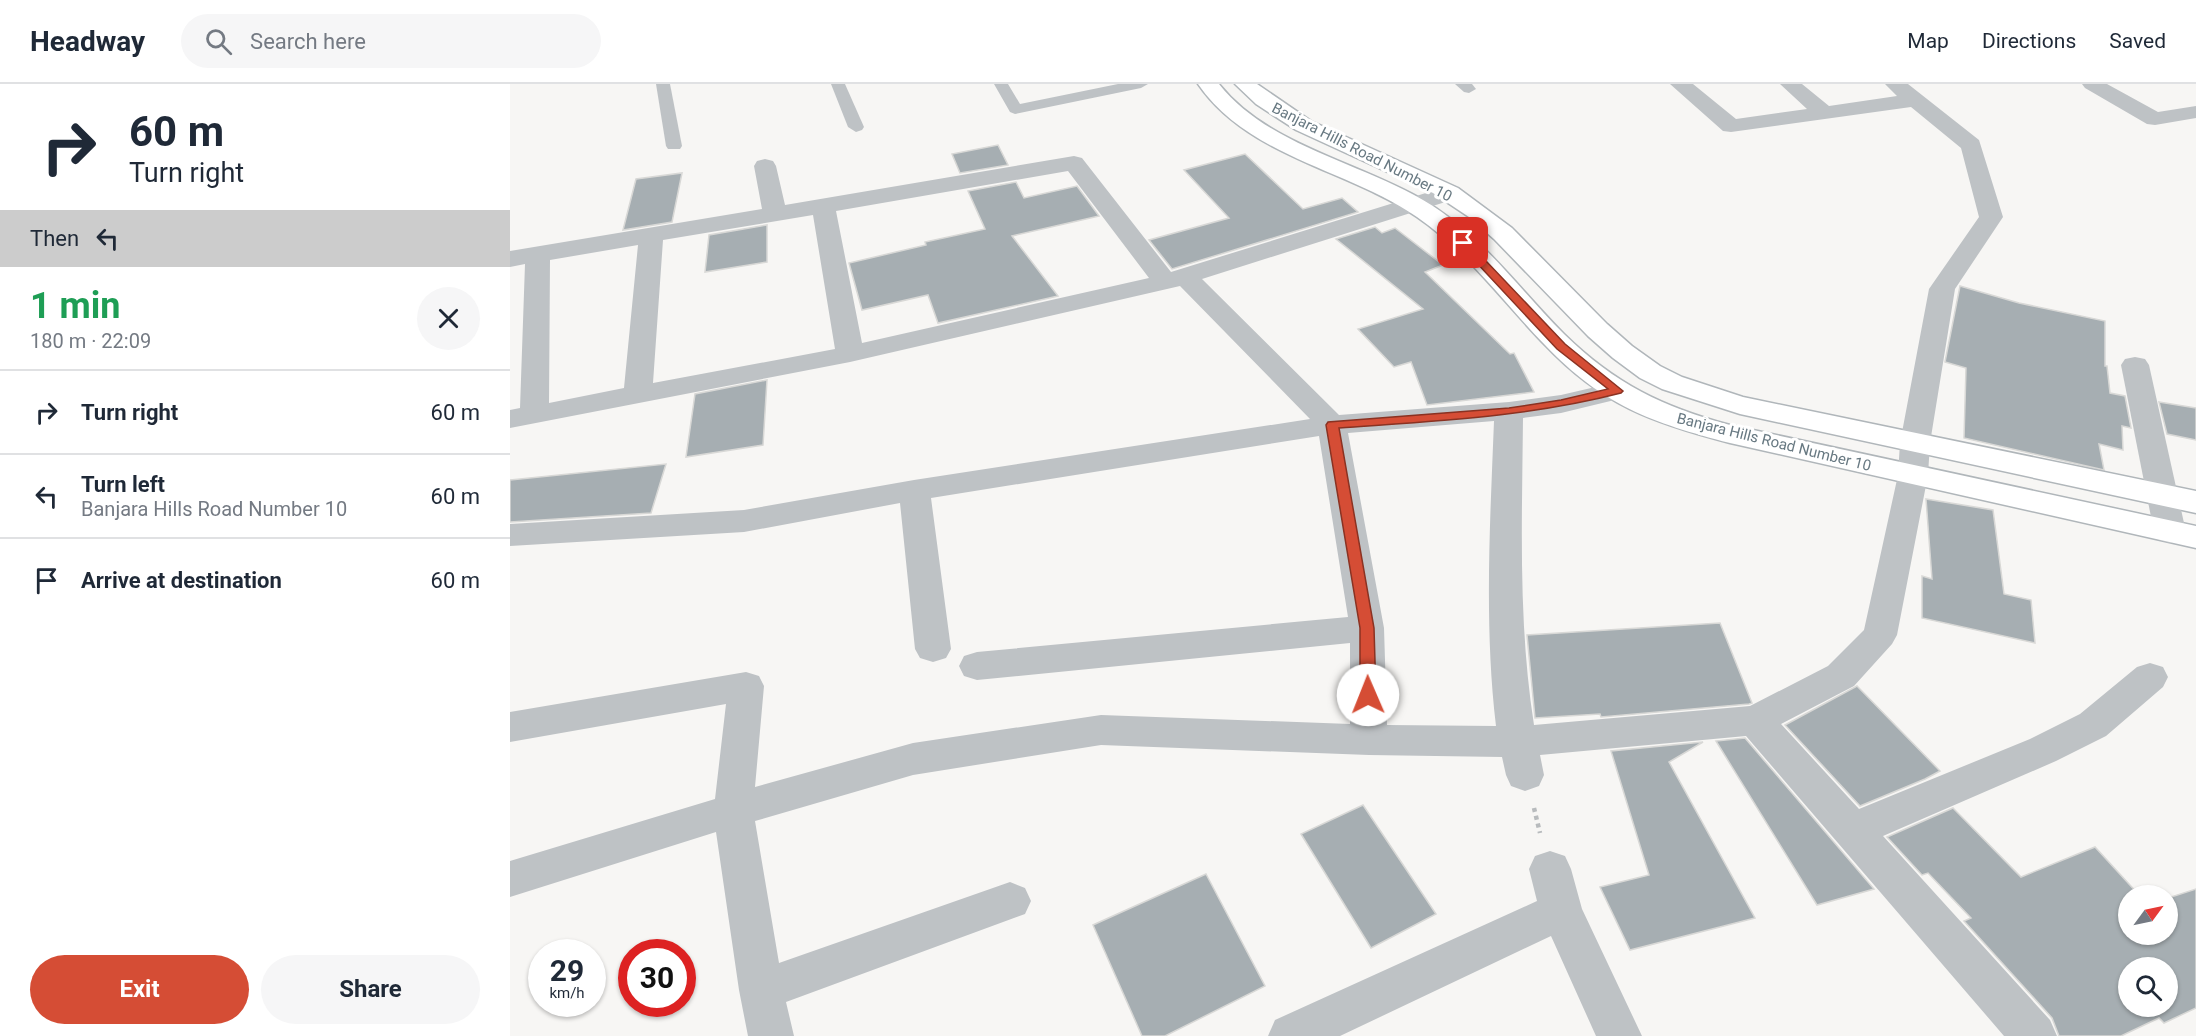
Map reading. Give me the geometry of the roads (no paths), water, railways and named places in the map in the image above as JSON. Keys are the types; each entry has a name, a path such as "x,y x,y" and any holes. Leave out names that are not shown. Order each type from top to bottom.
{"main road":[{"name":"Banjara Hills Road Number 10","path":"1208,84 1211,90 1235,113 1268,134 1414,205 1452,231 1561,346 1617,391 1663,415 1719,431 2196,502"},
{"name":"Banjara Hills Road Number 10","path":"1245,84 1267,104 1297,122 1449,193 1488,221 1600,334 1651,372 1684,389 1914,459 2183,534"}],"street":[{"path":"1680,84 1731,126 1915,100"},
{"path":"1790,84 1823,112"},
{"path":"510,879 732,810 913,759 1101,730 1369,740 1521,758 1755,720 1841,676 1880,634 1914,459 1942,289 1991,217 1971,145 1895,84"},
{"path":"2092,84 2155,119 2196,112"},
{"path":"510,259 1074,163 1176,279 1332,425 1367,628 1369,740"},
{"path":"765,166 775,215"},
{"path":"538,254 522,417 850,354 1176,279 1449,193"},
{"path":"824,206 850,354"},
{"path":"638,395 651,234"},
{"path":"2135,365 2163,496 2183,534"},
{"path":"510,535 744,521 914,490 1332,425 1509,411 1561,404 1617,391"},
{"path":"1509,411 1503,606 1521,758"},
{"path":"914,490 933,649"},
{"path":"977,666 1367,628"},
{"path":"1853,830 2043,750 2093,725 2150,677"},
{"path":"510,727 746,686 732,810 761,990 771,1036"},
{"path":"1755,720 2034,1036"},
{"path":"1550,869 1561,910 1619,1036"},
{"path":"761,990 1010,902"},
{"path":"1291,1036 1561,910"}],"lane":[{"path":"663,84 674,146"},
{"path":"838,84 856,127"},
{"path":"1001,84 1015,109 1141,84"}]}
